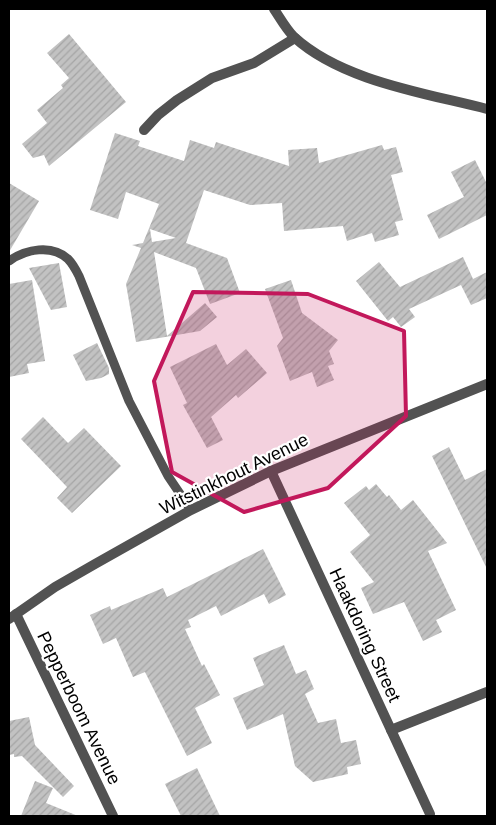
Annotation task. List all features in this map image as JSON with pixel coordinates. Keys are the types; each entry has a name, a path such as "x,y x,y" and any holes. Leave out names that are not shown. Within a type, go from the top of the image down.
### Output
{"street":[{"path":"274,9 295,38 323,57 358,75 487,109"},
{"path":"144,130 158,115 177,100 212,78 261,59 295,38"},
{"name":"Witstinkhout Avenue","path":"12,617 55,587 191,510 271,470 487,384"},
{"name":"Haakdoring Street","path":"271,470 430,814"},
{"name":"Pepperboom Avenue","path":"12,617 114,816"},
{"path":"391,730 487,692"}],"lane":[{"path":"9,261 30,251 52,250 64,256 72,263 130,401 168,476 191,510"}],"highlighted area":[{"path":"193,292 308,294 404,331 406,416 328,488 244,512 172,472 154,381"}],"building":[{"path":"69,34 126,102 49,166 44,155 33,158 22,144 47,123 37,110 63,88 61,85 69,78 47,53"},
{"path":"115,133 140,141 138,146 184,161 190,140 214,148 216,142 289,166 288,150 317,148 319,163 382,145 384,150 396,147 403,172 391,175 403,220 395,222 399,235 375,242 372,233 347,241 343,226 284,231 282,203 250,205 204,190 186,243 227,258 240,293 210,304 196,268 154,252 167,336 205,303 217,317 200,331 136,342 126,284 141,248 132,245 143,243 159,204 126,192 118,219 90,210","holes":["150,229 176,238 152,242"]},
{"path":"475,160 487,184 487,215 439,239 427,215 464,197 451,172"},
{"path":"9,183 39,201 9,252"},
{"path":"463,257 473,279 487,272 487,298 471,305 461,285 409,309 415,317 401,327 393,317 388,321 356,281 379,262 400,287"},
{"path":"59,263 67,307 51,310 29,268"},
{"path":"32,280 45,361 27,364 29,373 9,377 9,284"},
{"path":"291,280 302,313 338,340 329,351 334,364 328,366 334,380 317,387 312,372 290,381 277,346 283,338 265,289"},
{"path":"97,343 109,368 109,374 86,381 73,355"},
{"path":"216,344 227,365 246,349 267,373 238,398 236,395 211,417 223,440 207,448 183,405 187,403 170,367"},
{"path":"43,417 68,443 84,428 121,466 72,513 57,498 67,487 21,439"},
{"path":"449,447 465,480 487,469 487,569 432,456"},
{"path":"376,484 387,497 389,495 401,510 413,500 447,543 428,551 456,610 436,620 442,632 423,641 404,602 373,614 361,588 374,582 350,552 370,535 344,503 366,486 369,490"},
{"path":"263,549 286,595 269,604 264,594 221,616 216,606 188,620 191,627 185,629 202,666 204,664 220,695 195,708 212,743 187,756 145,672 133,677 116,638 103,644 90,615 110,606 111,610 163,588 167,597"},
{"path":"284,645 296,674 306,670 314,689 305,694 318,723 336,719 341,743 356,740 361,764 347,767 348,774 313,782 295,766 283,714 247,730 233,698 264,685 253,658"},
{"path":"29,717 35,745 74,786 63,797 22,756 14,757 14,754 9,755 9,721"},
{"path":"197,768 220,816 181,816 165,784"},
{"path":"35,781 53,788 46,803 78,816 21,816"}]}
